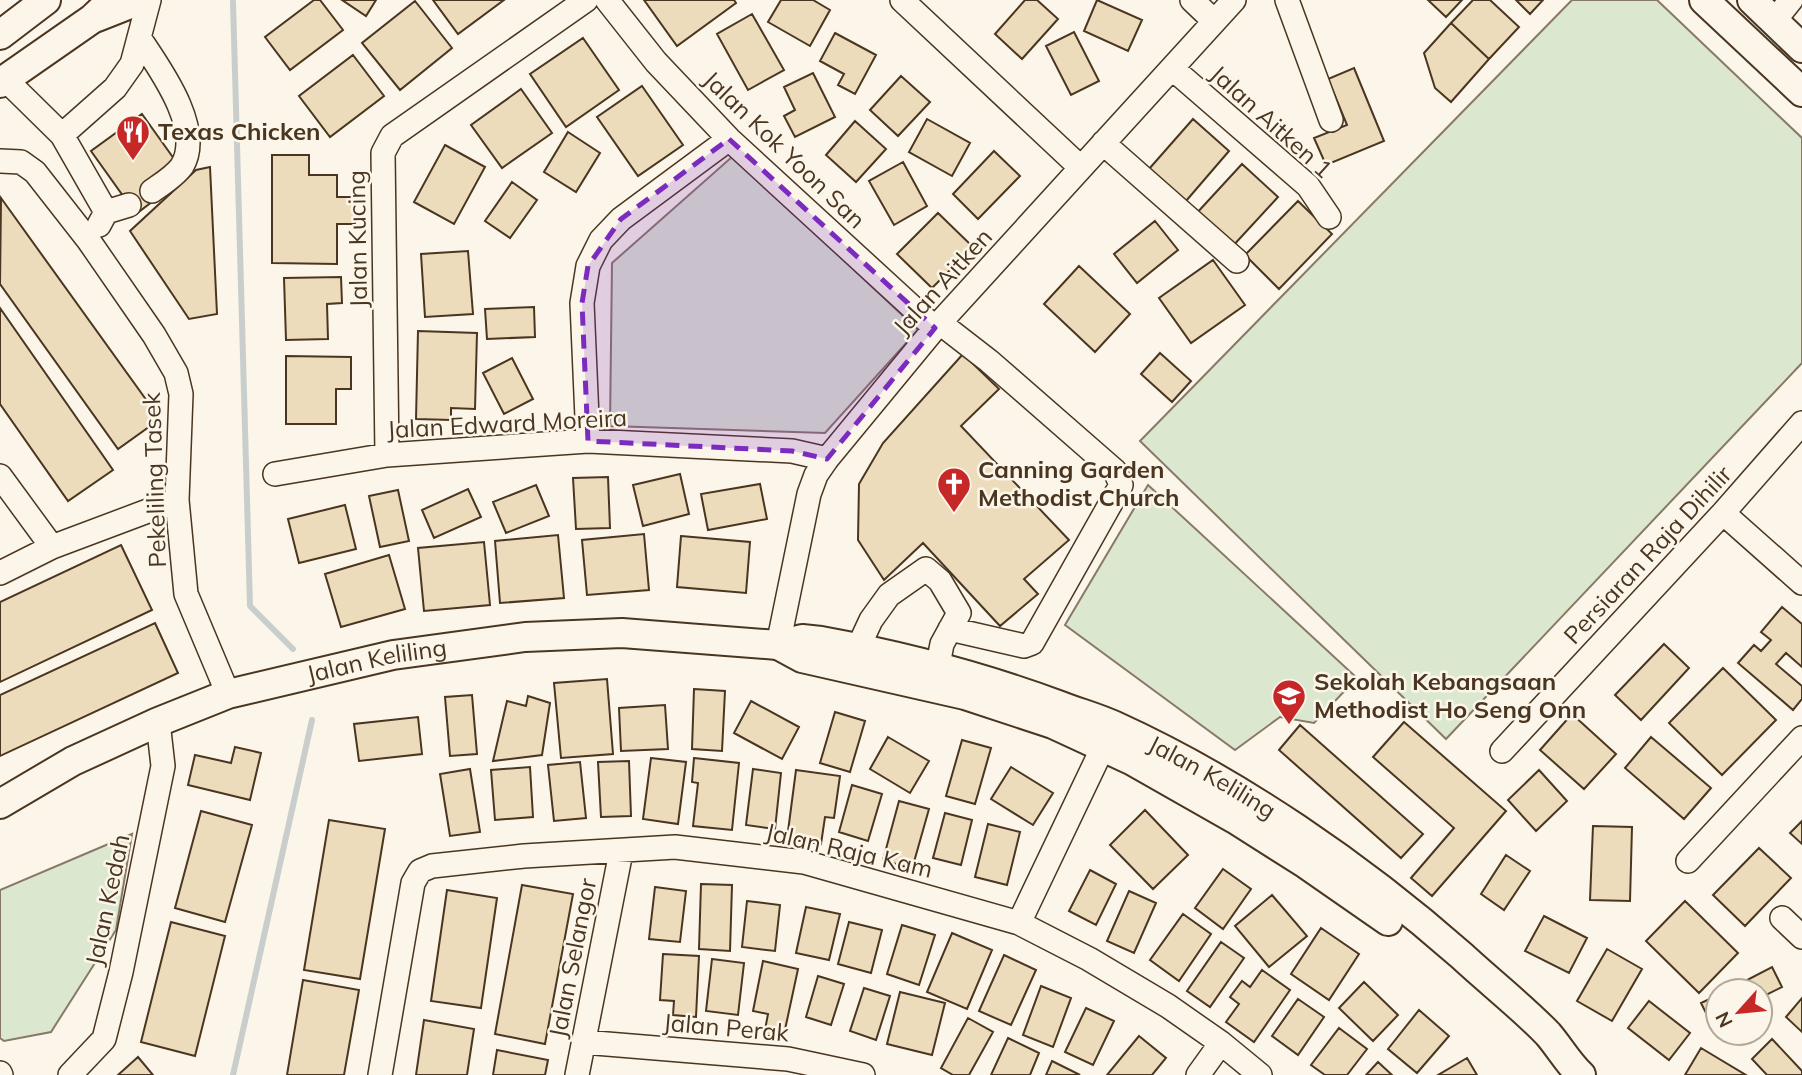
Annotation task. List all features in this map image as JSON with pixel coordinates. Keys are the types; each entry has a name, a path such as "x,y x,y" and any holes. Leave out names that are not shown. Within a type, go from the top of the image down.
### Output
{"main road":[{"path":"0,34 46,0"},
{"path":"3,81 102,9 140,0"},
{"path":"1704,0 1802,92"},
{"path":"1752,0 1783,11 1802,48"},
{"name":"Jalan Keliling","path":"0,804 73,761 228,694 393,655 525,637 622,632 778,645 802,639 858,648 938,666 1015,689 1114,726 1196,767 1263,806 1358,873 1460,954 1548,1035 1576,1070"},
{"name":"Jalan Keliling","path":"778,645 802,658 965,695 1053,724 1133,761 1235,819 1362,901 1438,960 1536,1048 1576,1070"}],"street":[{"path":"62,135 115,88 132,64 149,0"},
{"name":"Jalan Kucing","path":"387,455 383,153 386,143 392,136 586,0"},
{"name":"Jalan Kok Yoon San","path":"607,0 656,62 729,139 938,325 989,361 1115,471 1121,485 1032,643 1024,646 950,629"},
{"path":"902,0 1080,167"},
{"path":"1192,0 1214,21"},
{"name":"Jalan Aitken","path":"778,645 809,494 816,475 827,458 938,325 1234,0"},
{"path":"1287,0 1331,120"},
{"path":"140,39 175,92 186,127 187,150 182,166 152,191"},
{"name":"Jalan Aitken 1","path":"1173,69 1308,186 1329,217"},
{"path":"3,81 62,135 106,212"},
{"path":"588,441 582,303 588,266 601,240 621,219 729,139"},
{"path":"1103,143 1237,261"},
{"name":"Pekeliling Tasek","path":"0,161 21,162 35,172 89,240 154,335 176,373 181,394 177,500 186,594 228,694"},
{"path":"89,240 106,212 129,205"},
{"name":"Persiaran Raja Dihilir","path":"1502,751 1802,424"},
{"name":"Jalan Edward Moreira","path":"275,474 387,455 588,441 792,451 827,458"},
{"path":"0,476 52,547"},
{"path":"0,573 52,547 177,500"},
{"path":"1723,513 1802,583"},
{"path":"858,648 871,620 889,595 926,569 940,582 959,613 942,644 938,666"},
{"name":"Jalan Kedah","path":"71,1075 104,1039 163,766 158,722"},
{"path":"1688,861 1802,738"},
{"path":"1019,923 1102,747"},
{"name":"Jalan Raja Kam","path":"380,1075 413,883 420,872 432,866 524,856 675,847 804,862 1019,923 1088,959 1168,1006 1221,1043 1260,1075"},
{"name":"Jalan Selangor","path":"578,1075 621,852"},
{"path":"1782,918 1802,937"},
{"name":"Jalan Perak","path":"583,1042 863,1075"},
{"path":"1198,1075 1221,1043"}],"highlighted area":[{"path":"729,139 935,328 827,459 792,451 588,441 582,303 588,266 621,219"}],"green space":[{"path":"1572,0 1657,0 1802,138 1802,363 1446,739 1140,441"},
{"path":"733,156 918,330 825,433 610,426 612,263"},
{"path":"1148,485 1357,678 1314,723 1280,717 1235,750 1065,625"},
{"path":"132,834 116,930 51,1032 4,1041 0,1038 0,890"}],"building":[{"path":"314,0 320,0 343,30 290,70 265,37"},
{"path":"342,0 376,0 366,16"},
{"path":"433,0 504,0 458,34"},
{"path":"644,0 734,0 736,3 677,46"},
{"path":"781,0 813,0 830,10 810,46 768,22"},
{"path":"1025,0 1037,0 1058,19 1022,59 995,34"},
{"path":"1097,0 1142,20 1128,51 1084,31"},
{"path":"1428,0 1462,0 1446,17"},
{"path":"1473,0 1490,0 1519,27 1489,59 1451,23"},
{"path":"1516,0 1543,0 1530,14"},
{"path":"415,1 452,48 400,90 362,43"},
{"path":"752,14 784,70 748,90 717,34"},
{"path":"1451,23 1489,59 1451,102 1435,88 1424,53"},
{"path":"1074,32 1099,81 1071,95 1046,46"},
{"path":"835,33 876,55 855,94 838,85 844,74 820,61"},
{"path":"583,38 619,90 566,127 530,74"},
{"path":"353,55 384,96 330,137 299,96"},
{"path":"1354,68 1384,141 1326,165 1314,138 1347,125 1328,79"},
{"path":"813,73 835,117 795,137 784,116 795,110 784,87"},
{"path":"901,76 930,102 898,136 870,110"},
{"path":"642,86 683,145 638,176 597,117"},
{"path":"521,89 552,133 502,168 471,125"},
{"path":"142,114 177,163 157,198 136,214 91,151"},
{"path":"927,119 970,143 952,176 909,152"},
{"path":"1193,119 1229,151 1186,201 1149,169"},
{"path":"855,121 886,149 856,182 826,155"},
{"path":"568,132 600,153 576,192 544,172"},
{"path":"445,145 485,167 454,224 414,202"},
{"path":"994,151 1020,176 978,219 953,194"},
{"path":"272,155 309,155 309,175 337,175 337,197 355,197 355,224 337,224 337,264 272,263"},
{"path":"903,162 927,206 894,225 869,181"},
{"path":"1242,164 1278,197 1231,248 1195,215"},
{"path":"210,167 217,314 189,319 130,231 196,170"},
{"path":"512,182 537,200 510,238 485,221"},
{"path":"1,198 160,419 118,449 0,284"},
{"path":"1298,201 1332,234 1279,289 1245,255"},
{"path":"938,213 973,247 932,288 897,254"},
{"path":"1155,221 1178,250 1137,283 1114,254"},
{"path":"468,251 473,314 425,317 421,254"},
{"path":"1213,260 1245,305 1191,343 1159,298"},
{"path":"1079,266 1130,314 1095,352 1044,304"},
{"path":"341,277 342,303 327,304 328,339 286,340 284,278"},
{"path":"534,307 535,337 487,339 485,309"},
{"path":"0,308 113,470 68,501 0,404"},
{"path":"418,331 477,333 475,409 451,408 451,420 416,419"},
{"path":"1160,353 1191,381 1172,402 1141,374"},
{"path":"963,354 999,389 961,426 1069,540 1024,579 1038,594 1000,626 923,543 884,580 858,540 859,484 883,443"},
{"path":"286,356 351,357 351,389 336,389 336,424 286,424"},
{"path":"512,358 533,399 504,414 483,373"},
{"path":"680,474 689,514 643,526 633,485"},
{"path":"608,477 610,528 576,529 573,478"},
{"path":"760,484 767,519 708,530 701,494"},
{"path":"536,485 549,516 506,533 493,502"},
{"path":"468,489 481,517 434,538 422,510"},
{"path":"398,490 409,541 380,547 369,496"},
{"path":"345,505 356,549 299,563 288,519"},
{"path":"644,534 649,590 587,595 582,540"},
{"path":"558,535 564,598 500,603 495,541"},
{"path":"681,536 750,542 746,593 677,587"},
{"path":"484,542 490,605 424,611 418,548"},
{"path":"121,545 152,610 0,682 0,602"},
{"path":"389,555 405,609 341,627 325,574"},
{"path":"1782,607 1802,624 1802,667 1786,653 1776,664 1802,686 1802,699 1793,710 1738,663 1754,645 1761,651 1771,640 1761,632"},
{"path":"155,623 178,673 0,756 0,695"},
{"path":"1664,644 1689,668 1641,720 1615,695"},
{"path":"1723,668 1776,720 1722,775 1669,723"},
{"path":"607,679 613,754 561,758 554,683"},
{"path":"694,689 725,691 722,751 692,749"},
{"path":"472,695 477,754 450,756 445,697"},
{"path":"528,696 550,703 542,755 493,761 507,701 526,706"},
{"path":"751,701 799,727 782,759 734,733"},
{"path":"665,705 668,749 621,751 619,708"},
{"path":"835,712 865,721 850,772 820,763"},
{"path":"1572,714 1616,754 1584,789 1540,750"},
{"path":"418,717 422,754 359,761 354,724"},
{"path":"1404,722 1506,811 1432,896 1411,878 1454,828 1373,757"},
{"path":"1300,725 1423,834 1401,858 1279,750"},
{"path":"888,737 929,761 910,793 870,769"},
{"path":"1651,737 1711,788 1684,819 1625,768"},
{"path":"962,740 991,748 975,804 946,796"},
{"path":"235,747 261,753 250,800 188,785 195,755 231,763"},
{"path":"651,758 686,762 678,824 643,819"},
{"path":"694,758 739,763 732,830 693,826 698,783 692,782"},
{"path":"629,761 631,816 601,817 598,762"},
{"path":"580,762 586,818 554,821 548,765"},
{"path":"530,767 533,817 495,820 491,770"},
{"path":"1011,767 1053,793 1033,825 991,799"},
{"path":"470,769 480,832 450,836 440,774"},
{"path":"753,769 781,773 775,829 746,825"},
{"path":"796,770 840,776 834,818 825,817 821,844 787,839"},
{"path":"1539,770 1567,801 1536,831 1508,800"},
{"path":"852,785 882,794 868,841 839,832"},
{"path":"899,801 929,809 912,869 883,860"},
{"path":"1145,810 1188,855 1153,889 1110,845"},
{"path":"201,811 252,825 225,922 175,908"},
{"path":"945,813 972,820 961,865 933,858"},
{"path":"329,820 385,829 360,979 304,970"},
{"path":"1802,821 1802,844 1790,833"},
{"path":"988,824 1020,832 1007,885 975,877"},
{"path":"1593,826 1632,827 1630,901 1590,900"},
{"path":"1759,848 1791,878 1745,926 1713,895"},
{"path":"1506,855 1530,871 1504,910 1481,894"},
{"path":"1223,869 1251,889 1223,929 1195,908"},
{"path":"1090,870 1116,884 1096,925 1069,911"},
{"path":"701,884 732,885 730,951 699,949"},
{"path":"522,885 573,894 545,1044 495,1034"},
{"path":"655,887 686,891 680,942 649,939"},
{"path":"447,890 497,898 481,1008 431,1001"},
{"path":"1129,891 1156,903 1134,953 1107,941"},
{"path":"1272,895 1307,936 1269,967 1235,926"},
{"path":"747,901 780,905 775,951 742,947"},
{"path":"1685,901 1738,953 1715,977 1704,977 1704,988 1699,993 1646,941"},
{"path":"806,907 840,914 829,960 796,953"},
{"path":"1183,914 1211,934 1179,981 1150,960"},
{"path":"1544,916 1587,938 1569,973 1525,951"},
{"path":"171,922 225,936 195,1056 141,1042"},
{"path":"849,922 882,930 871,973 838,964"},
{"path":"902,925 935,935 919,985 887,974"},
{"path":"1321,928 1359,954 1329,1000 1291,974"},
{"path":"952,933 992,950 967,1009 927,992"},
{"path":"1221,942 1244,958 1210,1007 1187,991"},
{"path":"1607,949 1642,969 1612,1021 1577,1001"},
{"path":"663,954 699,956 696,1017 673,1015 674,1001 660,1000"},
{"path":"1004,955 1036,970 1011,1025 979,1011"},
{"path":"712,959 744,963 738,1015 706,1011"},
{"path":"763,961 798,969 783,1039 764,1035 768,1014 753,1011"},
{"path":"1772,967 1782,987 1774,991 1774,977 1753,977"},
{"path":"1262,970 1290,990 1254,1042 1226,1022 1239,1004 1230,997 1242,981 1250,987"},
{"path":"818,976 844,984 831,1025 806,1017"},
{"path":"303,980 359,990 344,1075 287,1075"},
{"path":"1364,982 1398,1015 1373,1041 1339,1008"},
{"path":"1041,986 1071,998 1053,1047 1023,1035"},
{"path":"864,988 890,996 876,1040 850,1031"},
{"path":"900,992 945,1003 932,1055 887,1044"},
{"path":"1802,998 1802,1032 1786,1017"},
{"path":"1298,999 1324,1017 1298,1055 1272,1036"},
{"path":"1649,1001 1690,1033 1669,1060 1628,1028"},
{"path":"1086,1008 1114,1021 1093,1065 1065,1052"},
{"path":"1419,1010 1449,1036 1417,1073 1388,1049"},
{"path":"968,1018 993,1032 969,1075 953,1075 941,1068"},
{"path":"424,1020 474,1029 467,1075 416,1075"},
{"path":"1339,1028 1367,1049 1347,1075 1325,1075 1311,1065"},
{"path":"1139,1036 1166,1058 1152,1075 1107,1075"},
{"path":"1008,1038 1039,1053 1030,1075 991,1075"},
{"path":"1774,1041 1802,1071 1802,1075 1767,1075 1752,1059 1764,1047 1774,1047"},
{"path":"1701,1048 1746,1075 1685,1075"},
{"path":"497,1050 548,1060 545,1075 493,1075"},
{"path":"138,1057 153,1075 118,1075"},
{"path":"1467,1058 1477,1075 1438,1075"},
{"path":"1052,1061 1080,1075 1046,1075"},
{"path":"1378,1062 1392,1075 1366,1075"}],"waterway":[{"path":"233,2 250,606 293,649"},
{"path":"233,1075 312,720"}],"place":[{"name":"Texas Chicken","path":"133,162"},
{"name":"Canning Garden Methodist Church","path":"954,514"},
{"name":"Sekolah Kebangsaan Methodist Ho Seng Onn","path":"1289,726"}]}
